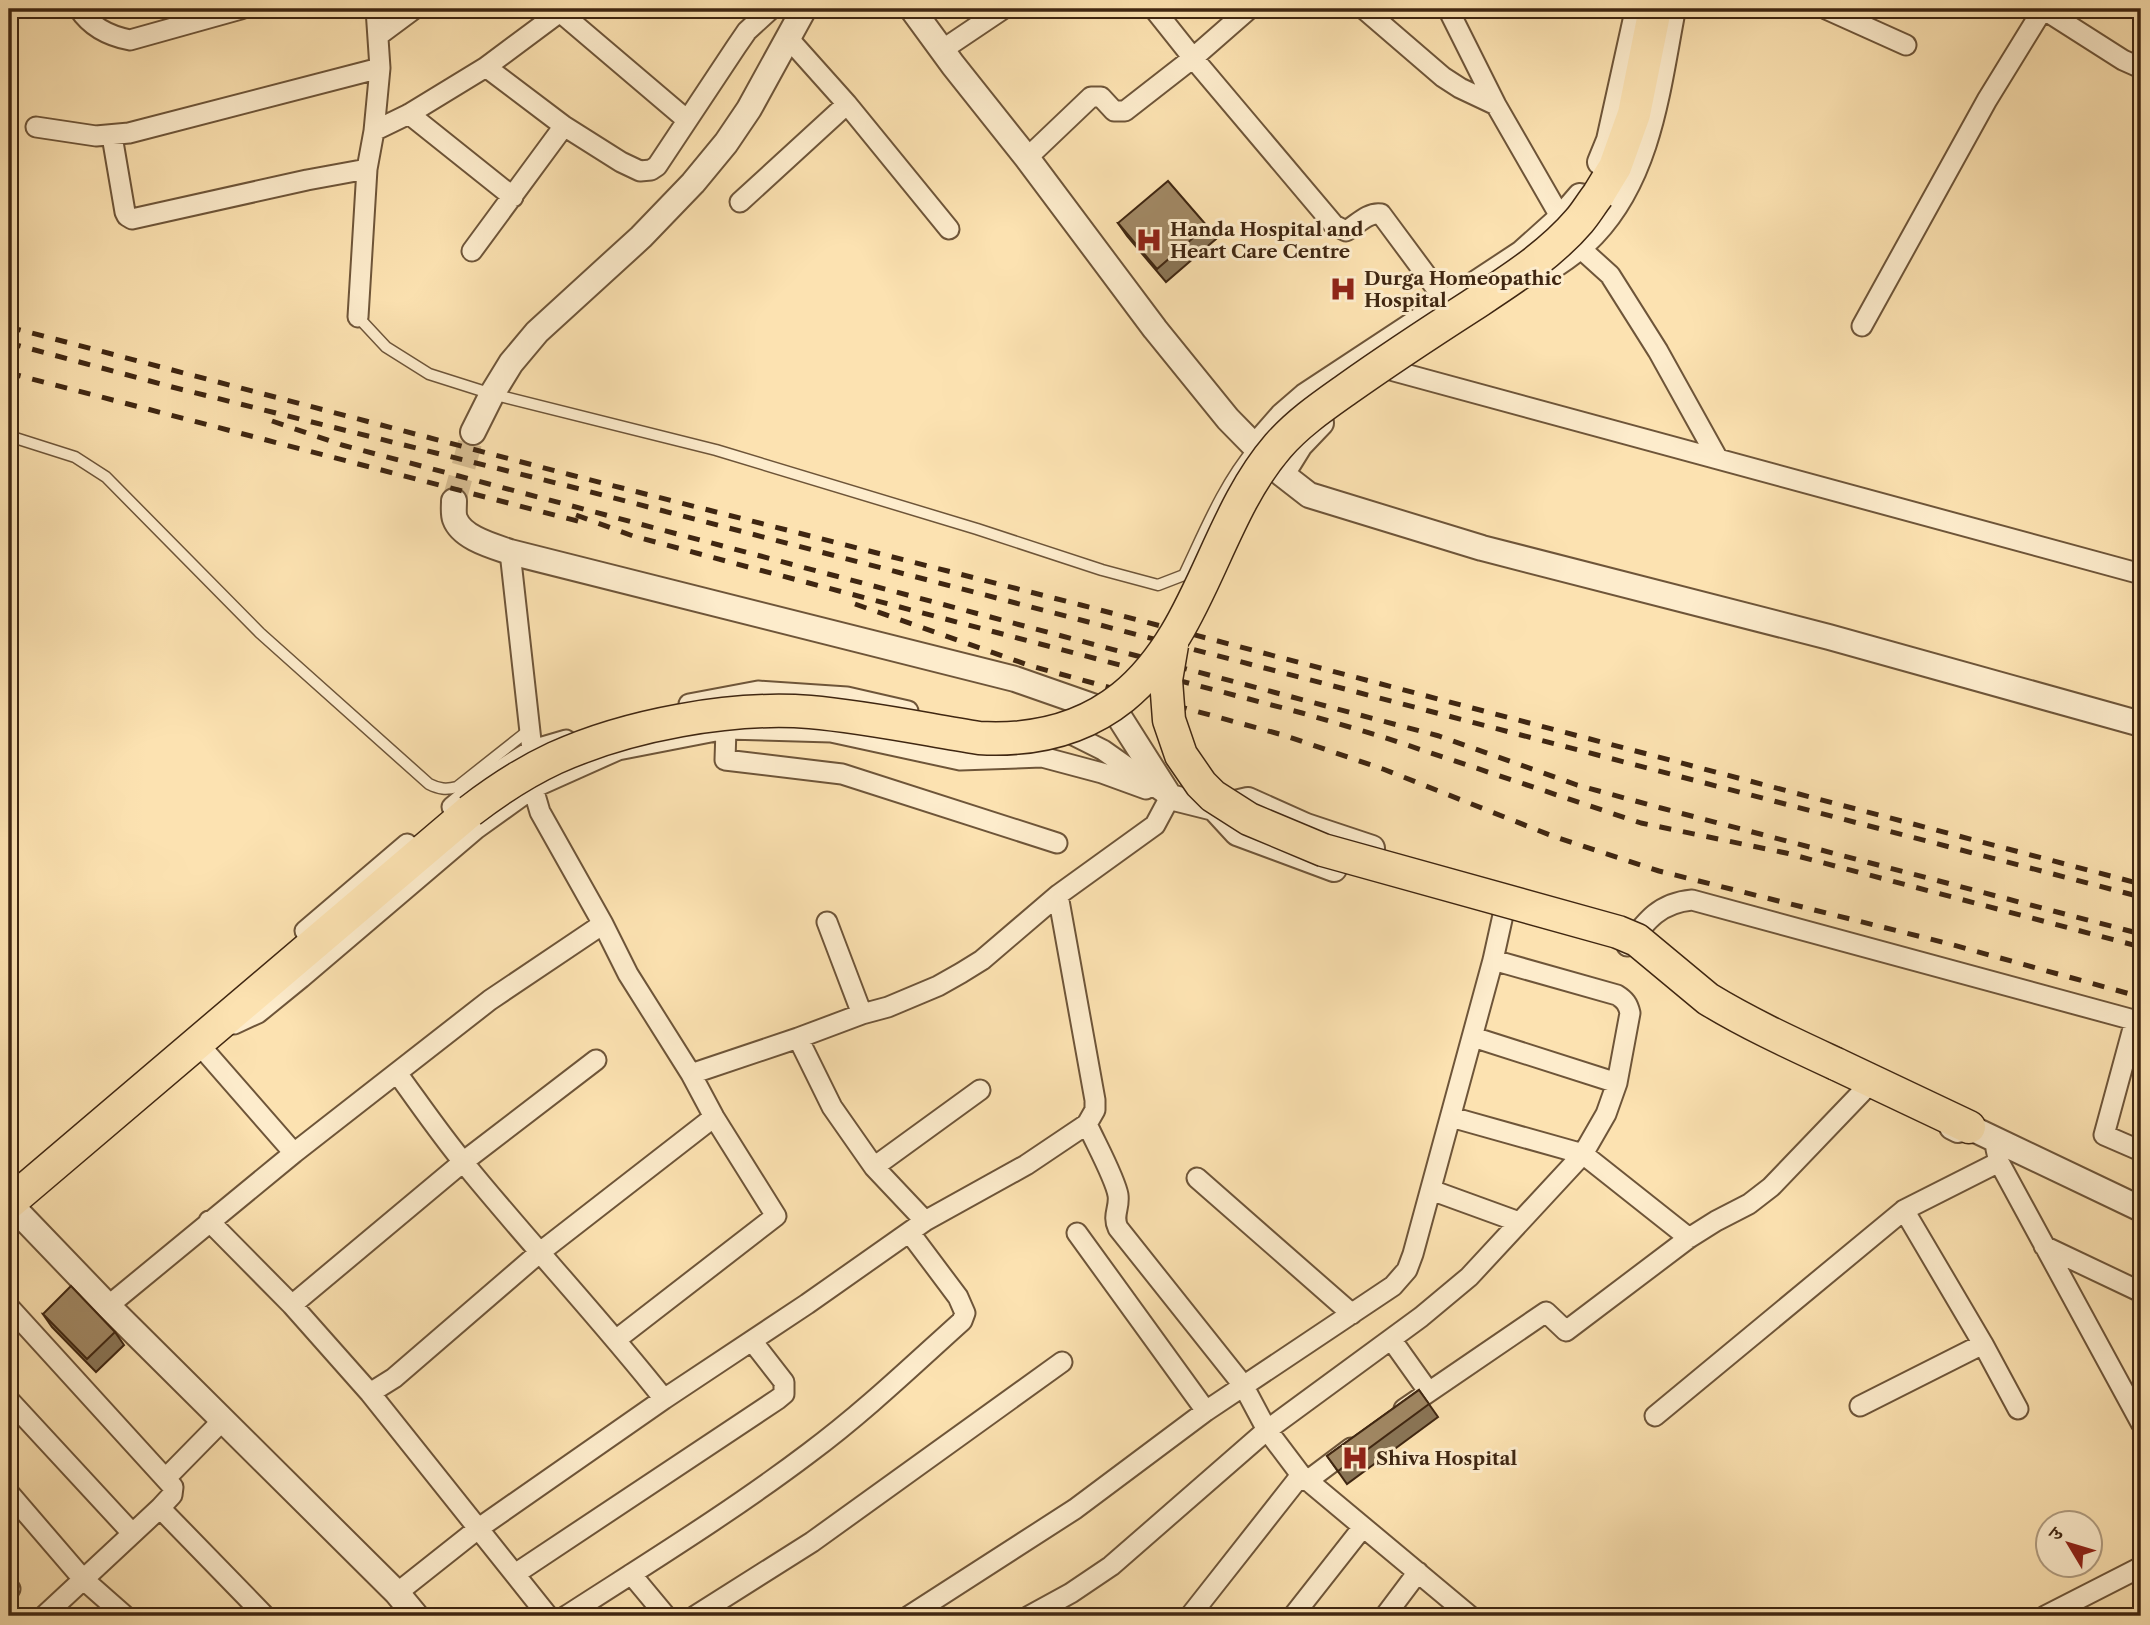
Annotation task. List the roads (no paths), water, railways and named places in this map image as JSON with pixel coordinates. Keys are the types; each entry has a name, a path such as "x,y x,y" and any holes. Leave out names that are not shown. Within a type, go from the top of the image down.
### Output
{"highway":[{"path":"9,1203 470,811 498,790 554,758 609,737 693,719 748,711 811,712 979,738 1001,739 1044,734 1084,720 1121,699 1151,670 1170,646 1249,487 1296,426 1372,371 1519,274 1578,222 1615,167 1625,142 1634,114 1655,9"},
{"path":"1177,630 1168,660 1166,680 1169,719 1181,755 1213,796 1249,819 1323,850 1618,932 1637,940 1721,1007 1987,1142"}],"street":[{"path":"79,9 103,32 130,40 241,9"},
{"path":"358,317 368,169 380,68 376,9"},
{"path":"379,35 414,9"},
{"path":"486,67 564,126 640,171 651,170 657,166 747,31 771,9"},
{"path":"912,9 1155,329 1228,419 1282,474 1309,495 1482,548 1842,641 2141,724"},
{"path":"942,50 1003,9"},
{"path":"1154,9 1334,225 1346,232 1369,215 1381,214 1447,303"},
{"path":"1027,158 1091,97 1101,97 1114,111 1125,111 1193,58 1249,9"},
{"path":"1364,9 1443,77 1496,105"},
{"path":"1448,9 1496,105 1561,218 1579,247 1610,275 1658,351 1718,459"},
{"path":"1255,447 1283,415 1306,396 1522,253 1561,218 1583,192 1609,140 1638,9"},
{"path":"1282,474 1300,445 1319,424 1342,405 1547,270 1579,247 1609,215 1623,195 1635,168 1653,112 1674,9"},
{"path":"1826,9 1906,45"},
{"path":"1862,326 1987,100 2043,9 2123,60 2141,68"},
{"path":"374,131 410,114 486,67 562,10 687,120"},
{"path":"473,432 511,363 537,332 640,237 693,183 726,143 788,38 800,10"},
{"path":"788,38 847,104 949,229"},
{"path":"36,127 112,136 380,68"},
{"path":"740,202 847,104"},
{"path":"410,114 513,197"},
{"path":"472,251 564,126"},
{"path":"112,136 125,212 132,219 368,169"},
{"path":"1394,371 2141,574"},
{"path":"454,501 454,517 458,526 481,542 510,552 1015,679 1118,715 1170,797"},
{"path":"510,552 532,750"},
{"path":"197,1042 237,990 482,782 532,750 670,708 758,691 847,697 948,721 1052,725 1103,750 1170,797"},
{"path":"726,729 725,760 842,774 1057,843"},
{"path":"197,1042 258,1013 476,829 533,788 618,750 726,729 831,732 960,760 1042,757 1214,808 1248,800 1306,826 1393,855 1642,926 1719,992 1964,1114 1987,1142 2141,1423"},
{"path":"533,788 540,812 628,974 776,1216 617,1339"},
{"path":"691,1074 913,997 961,973 982,960 1058,895 1154,825 1170,797"},
{"path":"1214,808 1237,834 1335,870 1626,946 1690,1001 1709,1013 1865,1089 2141,1209"},
{"path":"397,1593 479,1528 664,1399 918,1227 1026,1164 1087,1124 1095,1110 1095,1100 1058,895"},
{"path":"1626,946 1659,910 1677,901 1692,900 2138,1022 2104,1135 2141,1151"},
{"path":"909,1616 1075,1509 1243,1385 1393,1286 1406,1270 1413,1254 1473,1037 1503,915"},
{"path":"827,922 862,1014"},
{"path":"108,1306 209,1221 490,1000 603,924"},
{"path":"1029,1616 1071,1593 1111,1566 1267,1430 1421,1317 1469,1277 1583,1154 1606,1114 1617,1083 1630,1013 1625,1000 1617,995 1493,960"},
{"path":"1473,1037 1617,1083"},
{"path":"566,1616 748,1498 810,1452 851,1420 962,1321 965,1313 958,1297 918,1227 832,1107 798,1038"},
{"path":"197,1042 294,1153"},
{"path":"292,1305 463,1162 596,1060"},
{"path":"397,1073 463,1162 617,1339 664,1399"},
{"path":"1384,1424 1428,1391 1546,1312 1566,1331 1689,1238 1749,1204 1772,1186 1865,1089"},
{"path":"874,1167 980,1090"},
{"path":"370,1393 394,1378 539,1252 714,1117"},
{"path":"1451,1117 1583,1154 1689,1238"},
{"path":"1087,1124 1118,1192 1118,1205 1114,1215 1118,1228 1243,1385 1267,1430 1304,1478 1470,1616"},
{"path":"1655,1416 1987,1142"},
{"path":"1197,1178 1352,1314"},
{"path":"1431,1190 1519,1222"},
{"path":"9,1203 108,1306 397,1593 416,1616"},
{"path":"1904,1210 2018,1409"},
{"path":"209,1221 292,1305 370,1393 548,1616"},
{"path":"1077,1233 1206,1411"},
{"path":"2043,1246 2141,1292"},
{"path":"9,1307 173,1487 172,1496 44,1616"},
{"path":"1391,1339 1428,1391"},
{"path":"515,1574 784,1394 784,1382 752,1341"},
{"path":"1860,1406 1983,1344"},
{"path":"695,1616 812,1542 1062,1362"},
{"path":"9,1401 132,1533"},
{"path":"166,1478 223,1420"},
{"path":"1190,1616 1304,1478 1362,1440"},
{"path":"9,1493 83,1580 125,1616"},
{"path":"160,1508 265,1616"},
{"path":"1293,1616 1363,1527"},
{"path":"2045,1616 2141,1567"},
{"path":"1385,1616 1418,1572"},
{"path":"631,1574 666,1616"}],"lane":[{"path":"358,317 386,346 429,374 492,394 716,450 1158,585 1184,575 1221,496 1255,447"},
{"path":"9,436 75,457 106,477 260,633 429,784 446,790 457,787 529,730"}],"tunnel":[{"path":"454,501 473,432"}],"railway":[{"path":"9,327 2141,884"},
{"path":"9,343 172,387 568,486 2141,897"},
{"path":"9,373 585,523"},
{"path":"272,421 342,445 1439,736 1577,785 2141,934"},
{"path":"576,515 633,536 1302,713 1380,736 1641,823 1786,853 2141,947"},
{"path":"855,604 1031,666 1283,735 1383,769 1555,837 1659,871 1946,943 2141,997"}],"place":[{"name":"Handa Hospital and Heart Care Centre","path":"1149,240"},
{"name":"Durga Homeopathic Hospital","path":"1343,289"},
{"name":"Shiva Hospital","path":"1355,1458"}]}
